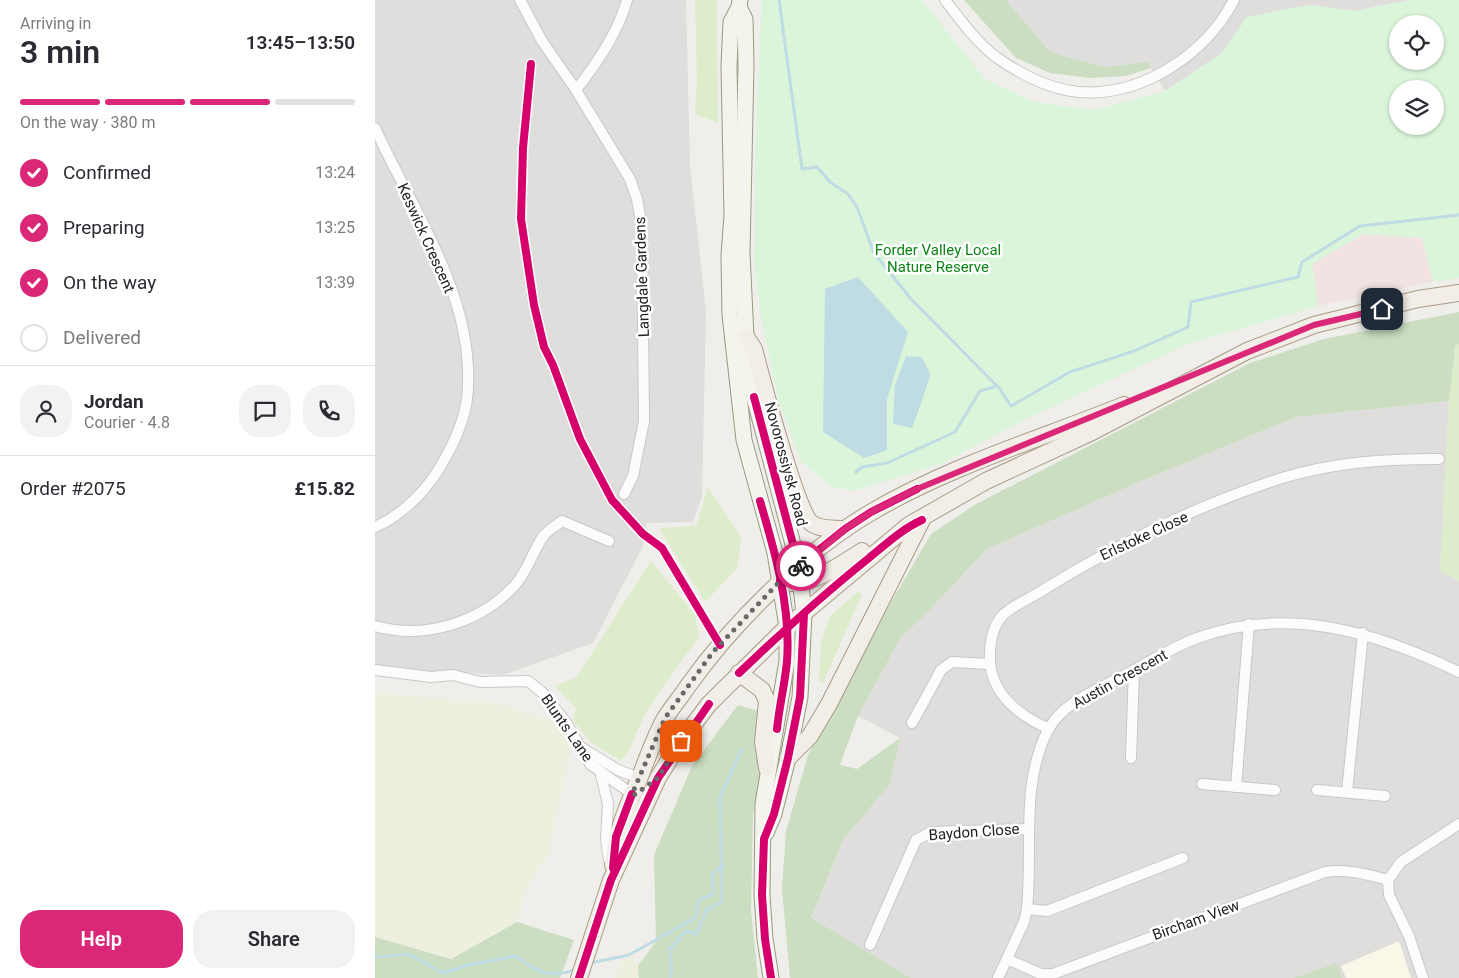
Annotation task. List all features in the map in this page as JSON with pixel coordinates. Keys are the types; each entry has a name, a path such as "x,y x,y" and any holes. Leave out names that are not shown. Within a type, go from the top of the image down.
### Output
{"main road":[{"name":"Novorossiysk Road","path":"739,3 745,20 743,263 746,337 754,397 800,575 804,614 803,676 800,697 788,758 774,814 764,839"},
{"name":"Novorossiysk Road","path":"739,3 731,22 729,66 732,216 729,255 730,315 744,440 775,554 787,627 787,661 774,744 767,768 763,804 762,895 765,939 771,978"},
{"path":"611,880 658,778 709,704 787,627 852,571 915,522 986,481 1092,432 1247,351 1314,325 1418,299 1459,293"},
{"path":"746,337 754,349 792,479 811,522 820,528 845,529"},
{"path":"800,575 845,529 871,512 926,485 1214,368"},
{"path":"579,978 605,903 611,880 616,837 632,794 665,718 713,652 780,581 838,566 892,530 915,522"},
{"path":"788,758 810,736 829,704 915,522"},
{"path":"739,673 761,690 767,701 763,742 767,768"}],"street":[{"name":"Langdale Gardens","path":"520,0 543,41 576,90 630,179 637,199 643,227 645,421 633,476 624,494"},
{"path":"576,90 605,48 621,17 627,0"},
{"path":"945,0 993,55 1028,77 1079,92 1111,89 1141,81 1163,71 1189,54 1213,33 1234,0"},
{"name":"Keswick Crescent","path":"375,128 447,276 461,323 467,372 467,398 461,426 439,470 419,494 398,512 375,527"},
{"name":"Erlstoke Close","path":"1049,729 1029,720 1003,697 995,684 989,664 991,635 1002,616 1087,562 1168,523 1283,478 1327,467 1368,460 1439,459"},
{"path":"375,626 408,632 429,631 445,628 495,604 516,584 545,534 562,521 609,541"},
{"name":"Austin Crescent","path":"998,978 1024,922 1027,909 1029,829 1039,751 1049,729 1071,703 1197,638 1249,624 1304,623 1363,633 1409,648 1459,672"},
{"path":"1236,787 1249,624"},
{"path":"1347,792 1363,633"},
{"path":"912,723 941,670 952,662 989,664"},
{"name":"Blunts Lane","path":"375,670 431,677 453,675 480,682 529,681 544,694 567,724 590,764 632,794"},
{"path":"1131,758 1134,670"},
{"path":"581,748 617,770 639,778"},
{"path":"600,771 608,804 606,839 611,880"},
{"path":"632,794 634,795 658,778"},
{"path":"1202,784 1275,790"},
{"path":"1317,790 1385,796"},
{"path":"1423,978 1409,936 1389,895 1388,880 1401,862 1459,824"},
{"name":"Baydon Close","path":"870,945 916,840 931,832 1029,829"},
{"path":"1027,909 1047,911 1183,858"},
{"name":"Bircham View","path":"1007,959 1041,974 1053,974 1325,872 1338,870 1358,872 1388,880"}],"shaded area":[{"path":"375,0 686,0 690,165 706,312 702,496 693,522 647,523 643,546 593,643 503,675 375,668"},
{"path":"1006,0 1410,0 1355,11 1310,5 1247,17 1222,53 1165,91 1147,62 1105,67 1050,52"},
{"path":"1363,234 1422,238 1433,282 1318,306 1312,264"},
{"path":"1449,401 1440,571 1459,581 1459,978 911,978 811,919 843,840 890,784 900,738 858,716 901,637 922,618 987,549 1139,482 1296,417"},
{"path":"1399,941 1411,978 1346,978 1341,966"}],"green space":[{"path":"695,0 717,0 718,123 696,115 695,111 697,83"},
{"name":"Forder Valley Local Nature Reserve","path":"762,0 922,0 985,79 1035,102 1096,110 1165,91 1222,53 1247,17 1310,5 1355,11 1410,0 1459,0 1459,278 1433,282 1422,238 1363,234 1312,264 1318,306 1188,344 1030,417 943,463 854,491 833,487 801,462 778,399 761,316 754,266 755,148"},
{"path":"964,0 1006,0 1050,52 1105,67 1148,62 1151,68 1126,76 1090,78 1050,73 1016,58"},
{"path":"1459,312 1459,344 1455,346 1449,401 1296,417 1139,482 987,549 922,618 901,637 858,716 840,765 857,769 900,738 890,784 843,840 811,918 911,978 790,978 782,888 786,831 808,755 853,667 931,534 976,504 1250,363 1324,339"},
{"path":"1459,344 1459,581 1440,571 1449,401 1455,346"},
{"path":"708,487 741,537 737,568 705,602 659,528 696,526"},
{"path":"651,561 695,615 699,637 652,703 629,750 621,761 592,743 573,721 576,708 555,686 576,678"},
{"path":"858,592 862,594 823,683 819,681 821,643 830,616"},
{"path":"375,693 495,703 564,724 573,741 548,856 529,884 517,922 451,959 375,937"},
{"path":"738,705 770,714 753,816 751,910 758,978 639,978 638,966 656,941 654,855 692,766"},
{"path":"517,922 574,940 560,978 375,978 375,937 451,959"},
{"path":"627,947 638,966 639,978 614,978"},
{"path":"1337,963 1342,978 1294,978"}],"water":[{"path":"858,277 908,332 887,399 887,450 864,458 823,432 825,289"},
{"path":"906,356 921,357 930,375 912,428 893,424 895,385"}],"waterway":[{"path":"779,0 802,169 817,167 830,182 848,194 857,207 874,253 911,299 1000,389 1011,406 1070,372 1134,351 1188,327 1191,302 1298,277 1302,262 1360,226 1459,215"},
{"path":"856,472 862,467 887,463 955,432 980,391 997,386"},
{"path":"670,978 672,968 669,950 686,931 697,934 706,910 722,902 720,797 742,749"},
{"path":"590,963 629,955 695,918 699,900 714,894 712,875 723,865"},
{"path":"375,957 409,954 443,973 468,965 516,956 537,970 550,974 575,970"}],"cycle path":[{"path":"531,64 523,148 521,219 534,305 544,347 553,365 580,439 612,500 643,534 662,548 720,645"},
{"path":"754,397 799,567"},
{"path":"780,581 845,529 871,512 917,489"},
{"path":"760,501 781,580 787,620 787,661 777,729"},
{"path":"739,673 852,572 894,537 922,520"},
{"path":"771,978 765,939 762,895 764,839 774,814 788,758 800,697 804,614"},
{"path":"579,978 611,880 658,778 709,704"},
{"path":"613,868 616,837 632,794"}],"way so far":[{"path":"681,741 658,778 634,795 632,794 665,718 713,652 780,581 801,566"}],"route":[{"path":"801,566 845,529 871,512 989,457 1064,430 1214,368 1247,351 1314,325 1382,309"}]}
